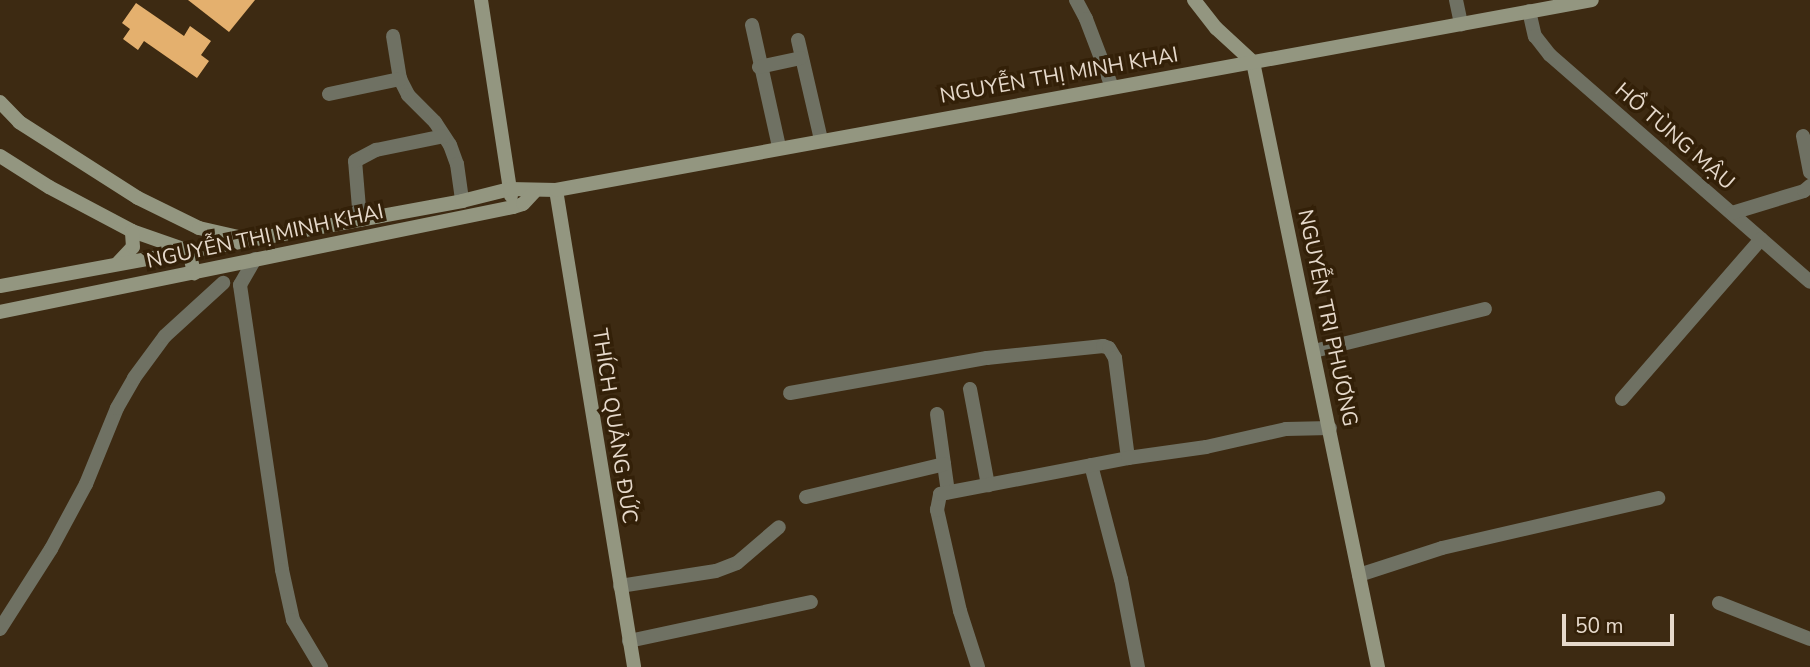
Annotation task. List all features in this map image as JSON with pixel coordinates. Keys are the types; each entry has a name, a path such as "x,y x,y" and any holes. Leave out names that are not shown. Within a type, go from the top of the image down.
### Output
{"main road":[{"path":"481,0 513,207"},
{"path":"1194,0 1216,28 1253,62"},
{"name":"NGUYỄN THỊ MINH KHAI","path":"0,286 462,201 510,189 524,188 534,192 556,190 1592,0"},
{"name":"NGUYỄN TRI PHƯƠNG","path":"1253,62 1378,667"},
{"path":"0,102 19,122 138,198 198,228 251,240 255,259"},
{"path":"0,156 49,187 132,231 189,251 194,273"},
{"name":"THÍCH QUẢNG ĐỨC","path":"556,190 634,667"},
{"name":"NGUYỄN THỊ MINH KHAI","path":"0,312 513,207 523,204 534,192"},
{"path":"115,265 133,247 132,231"}],"street":[{"path":"1076,0 1112,87"},
{"path":"1456,0 1461,24"},
{"name":"HỒ TÙNG MẬU","path":"1528,11 1535,36 1550,55 1810,282"},
{"path":"752,25 759,67 779,147"},
{"path":"393,36 400,79 408,96 444,136 457,164 462,201"},
{"path":"798,40 821,140"},
{"path":"759,67 801,58"},
{"path":"330,94 400,79"},
{"path":"360,220 355,161 376,150 444,136"},
{"path":"1803,136 1810,172"},
{"path":"1732,213 1804,191 1810,186"},
{"path":"1622,398 1761,239"},
{"path":"255,259 240,285 285,582 293,620 321,667"},
{"path":"194,273 223,283 240,285"},
{"path":"0,629 51,549 80,495 117,408 134,378 165,336 223,283"},
{"path":"1314,351 1485,309"},
{"path":"790,393 987,358 1103,346 1109,348 1115,359 1128,458"},
{"path":"970,389 988,485"},
{"path":"937,414 948,492"},
{"path":"978,667 960,611 937,510 937,498 948,492 1128,458 1206,447 1286,429 1330,428"},
{"path":"806,497 944,464"},
{"path":"1091,466 1124,589 1138,667"},
{"path":"1359,575 1442,548 1658,498"},
{"path":"620,586 737,564 779,527"},
{"path":"629,641 811,602"},
{"path":"1719,603 1810,639"}],"building":[{"path":"188,0 255,0 229,32"},
{"path":"136,3 184,36 190,26 211,41 201,55 209,61 197,78 144,41 138,50 123,39 130,29 122,23"}]}
